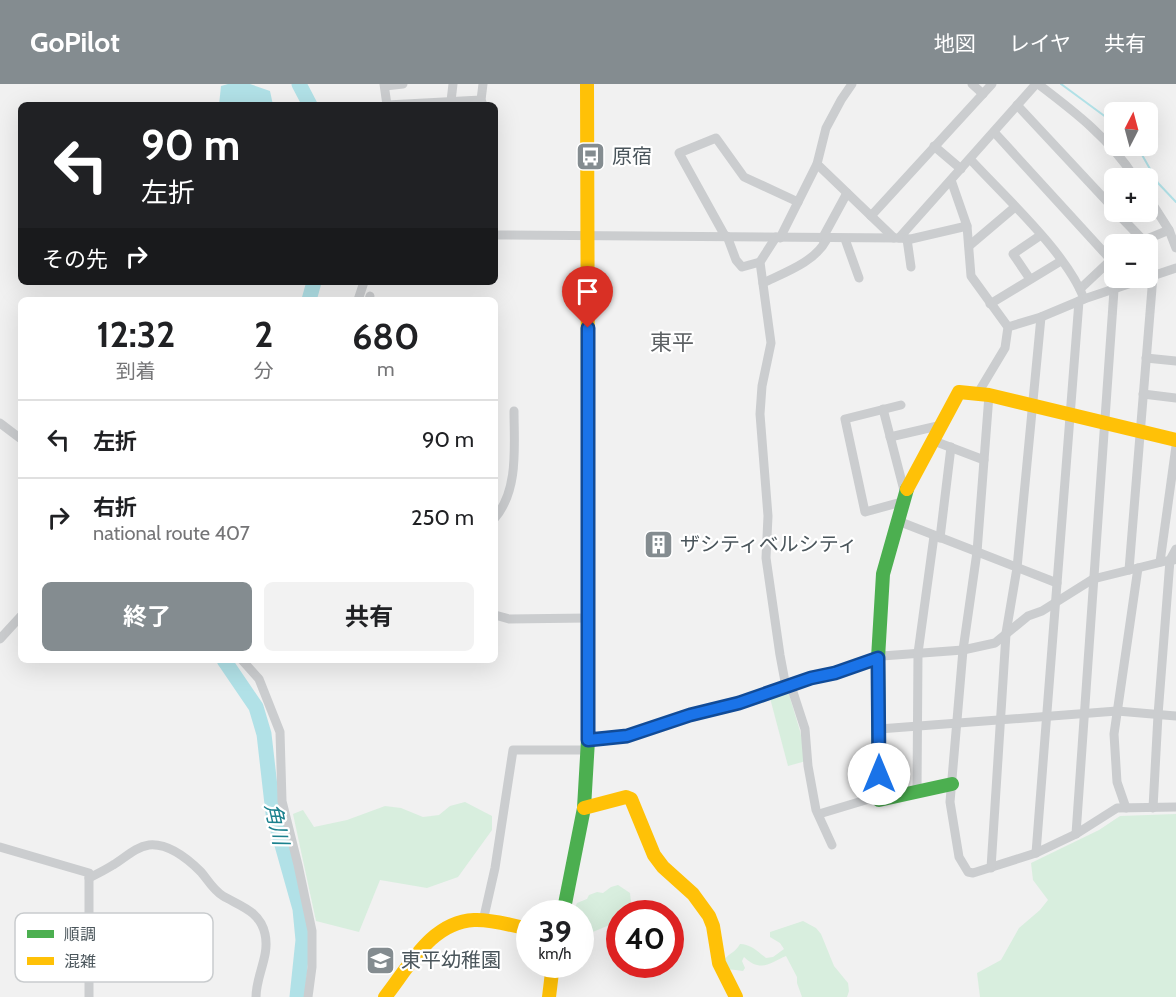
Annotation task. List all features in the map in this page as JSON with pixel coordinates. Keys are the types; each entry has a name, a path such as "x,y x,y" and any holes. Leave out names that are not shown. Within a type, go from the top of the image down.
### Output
{"main road":[{"path":"566,900 584,808 588,745 587,84"},
{"path":"952,784 879,800 878,658 883,573 905,498 959,392 983,394 1176,440"},
{"path":"584,808 626,797 631,799 654,855 663,867 693,894 709,916 719,963 736,997"},
{"path":"385,997 444,927 457,922 483,921 516,927"},
{"path":"549,997 552,978"}],"street":[{"path":"387,102 385,85 403,84"},
{"path":"451,101 453,84"},
{"path":"482,102 483,84"},
{"path":"798,202 744,177 716,138 679,153 726,236 736,260 742,267 760,262 778,238 798,202 817,165 826,128 852,84"},
{"path":"972,84 983,94"},
{"path":"871,216 992,84"},
{"path":"900,238 1037,84 1103,137 1128,168"},
{"path":"435,102 466,102"},
{"path":"1017,105 1104,198"},
{"path":"994,132 1104,249"},
{"path":"934,146 961,169"},
{"path":"970,159 1041,235 1080,289 1082,300 1070,416 1036,853"},
{"path":"817,165 871,216 900,238 911,267"},
{"path":"951,180 967,226 971,276 1008,327 1005,348 983,394 984,460 977,552 963,650 952,784 952,820 959,857 968,872 991,868 1036,853 1076,834 1117,808 1176,807"},
{"path":"763,283 810,259 824,246 825,239 847,193"},
{"path":"969,246 1015,207"},
{"path":"1158,213 1169,230 1176,248"},
{"path":"498,235 900,238 967,226"},
{"path":"1158,235 1169,230"},
{"path":"1030,279 1013,254 1041,235"},
{"path":"845,239 859,278"},
{"path":"990,304 1061,261"},
{"path":"760,262 771,343 762,386 760,414 768,516 766,558 788,687 805,729 808,766 816,810 832,845"},
{"path":"1080,289 1104,267"},
{"path":"1158,274 1176,268"},
{"path":"1008,327 1119,288"},
{"path":"1126,808 1117,782 1114,734 1133,569 1140,432 1152,288"},
{"path":"1076,834 1106,424 1113,290"},
{"path":"991,868 1006,634 1017,568 1041,317"},
{"path":"1146,358 1176,361"},
{"path":"1143,394 1176,398"},
{"path":"883,409 905,498 865,512 844,419 883,409 902,405"},
{"path":"498,514 506,502 511,484 514,411"},
{"path":"0,423 18,437"},
{"path":"890,437 942,425"},
{"path":"934,441 984,460"},
{"path":"1160,562 1176,446"},
{"path":"917,791 918,653 951,447"},
{"path":"898,521 1057,583"},
{"path":"1153,808 1158,715 1176,549"},
{"path":"483,921 495,868 513,750 588,745 739,703 878,658 963,650 994,643 1028,616 1042,611 1093,579 1173,560"},
{"path":"498,616 509,619 588,618"},
{"path":"0,639 18,619"},
{"path":"245,663 259,679 280,732 282,801 312,931 312,967 308,997"},
{"path":"879,729 1117,711 1176,716"},
{"path":"819,814 879,796"},
{"path":"89,878 131,852 147,845 166,847 179,854 217,891 254,914 261,922 267,948 256,987 256,997"},
{"path":"0,847 89,873 89,913"}],"green space":[{"path":"788,691 806,761 788,766 770,698"},
{"path":"465,802 492,816 492,830 458,877 427,888 380,880 359,932 316,921 293,814 303,810 314,827 347,820 385,806 401,808 423,817 439,815 450,806"},
{"path":"1176,814 1176,997 980,997 977,973 1001,960 1019,928 1048,900 1033,880 1031,863 1099,830 1120,816"},
{"path":"618,885 630,893 631,900 606,900 606,926 594,932 594,900 584,900 589,895 597,892 603,893"},
{"path":"803,921 816,928 821,934 834,966 848,983 847,997 802,997 797,977 786,956 760,966 744,957 743,971 728,969 724,960 740,944 751,947 766,958 773,957 784,949 780,943 770,937 770,932"}],"water":[{"path":"250,84 270,91 272,102 219,102 221,86"}],"waterway":[{"name":"角川","path":"299,84 308,102"},
{"path":"1061,84 1104,116"},
{"path":"1143,156 1158,183 1176,202"},
{"name":"角川","path":"310,297 313,285"},
{"name":"角川","path":"226,663 256,707 264,734 273,813 300,909 303,940 297,997"}],"traffic: fast":[{"path":"566,900 584,808 588,740 588,419"},
{"path":"907,489 883,574 878,658 879,800 952,784"}],"traffic: slow":[{"path":"587,84 588,419"},
{"path":"907,489 959,392 989,395 1176,440"},
{"path":"584,808 626,797 631,799 654,855 663,867 693,894 709,916 713,926 719,963 736,997"},
{"path":"385,997 422,948 445,929 474,920 516,926"},
{"path":"549,997 551,978"}],"place":[{"name":"原宿","path":"591,156"},
{"name":"ザシティベルシティ","path":"659,544"},
{"name":"東平幼稚園","path":"380,960"}],"district":[{"name":"東平","path":"672,342"}],"route":[{"path":"588,328 588,740 627,736 878,658 879,774"}]}
